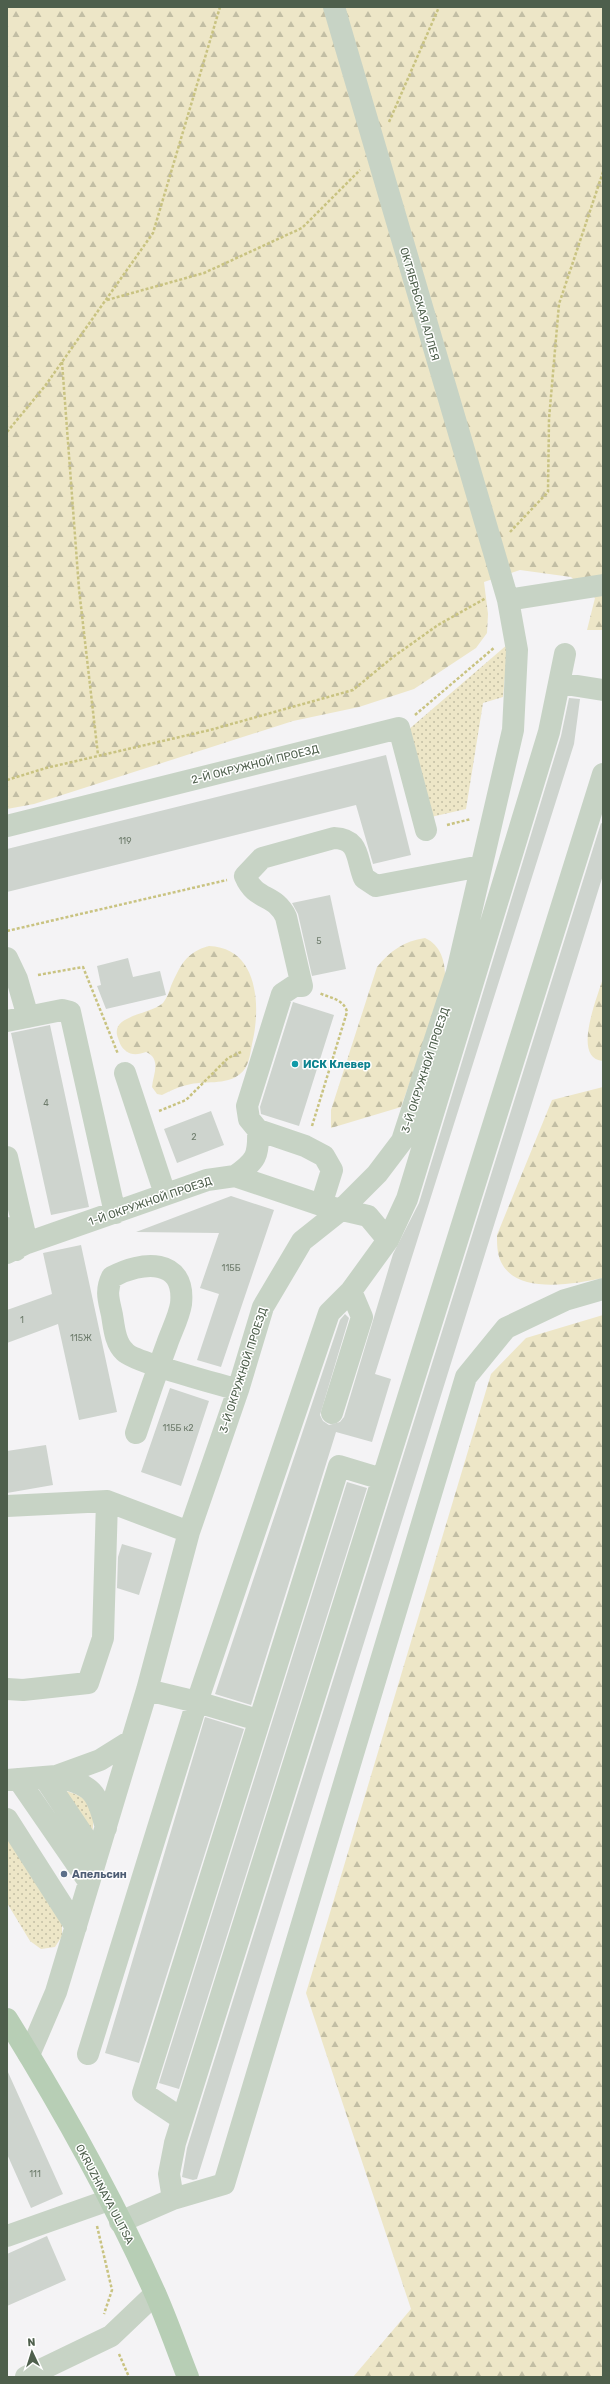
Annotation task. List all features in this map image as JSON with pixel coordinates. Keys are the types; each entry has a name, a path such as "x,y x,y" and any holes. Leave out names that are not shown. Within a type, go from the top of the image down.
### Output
{"main road":[{"name":"OKRUZHNAYA ULITSA","path":"7,2018 109,2200 155,2294 188,2377"}],"street":[{"name":"ОКТЯБРЬСКАЯ АЛЛЕЯ","path":"334,7 492,551 506,594"},
{"path":"506,594 603,585"},
{"name":"3-Й ОКРУЖНОЙ ПРОЕЗД","path":"29,2055 56,1992 147,1690 189,1532 238,1390 263,1307 302,1240 331,1208 376,1174 402,1141 457,972 513,730 517,650 506,594"},
{"path":"88,2054 197,1702 329,1312 351,1291 388,1240 407,1199 549,732 565,654"},
{"path":"559,683 603,690"},
{"path":"399,728 426,830"},
{"name":"2-Й ОКРУЖНОЙ ПРОЕЗД","path":"7,826 399,728"},
{"path":"173,2198 169,2174 175,2143 182,2119 603,774"},
{"path":"331,1208 332,1170 324,1156 305,1146 258,1130 249,1120 247,1106 282,994 294,986 302,986 286,917 282,908 274,901 256,893 249,887 244,876 262,858 334,838 342,838 350,842 356,849 364,878 376,886 481,866"},
{"path":"7,958 12,980 28,1017"},
{"path":"7,1021 62,1010 70,1012 115,1213"},
{"path":"125,1073 165,1194"},
{"path":"235,1176 249,1166 259,1150 258,1130"},
{"path":"7,1157 17,1249"},
{"name":"1-Й ОКРУЖНОЙ ПРОЕЗД","path":"17,1249 165,1194 207,1180 235,1176 331,1208 368,1216 388,1240"},
{"path":"7,1228 17,1249"},
{"path":"136,1433 159,1366 181,1304 177,1279 169,1270 157,1265 120,1272 112,1277 107,1293 119,1344 131,1357 159,1366 238,1390"},
{"path":"120,2222 173,2198 224,2184 466,1377 506,1328 564,1300 603,1289"},
{"path":"332,1413 362,1317 351,1291"},
{"path":"182,2119 143,2092 258,1720 339,1466 382,1479"},
{"path":"7,1506 107,1501 189,1532"},
{"path":"7,1689 23,1690 88,1683 103,1638 107,1501"},
{"path":"147,1690 197,1702 258,1720"},
{"path":"12,1779 50,1776 100,1760 132,1740"},
{"path":"50,1776 83,1783 100,1802 106,1828"},
{"path":"50,1776 97,1856"},
{"path":"12,1779 89,1882"},
{"path":"7,1819 76,1927"},
{"path":"7,2236 109,2200"},
{"path":"29,2376 111,2336 155,2294"}],"path":[{"path":"7,432 45,386 152,233 220,7"},
{"path":"389,124 439,7"},
{"path":"105,300 204,273 302,228 376,153"},
{"path":"492,551 548,492 549,419 559,304 603,172"},
{"path":"62,362 79,589 98,755"},
{"path":"7,780 46,768 98,755 210,730 353,690 393,657 438,625 506,594"},
{"path":"399,728 514,632"},
{"path":"7,931 244,876"},
{"path":"302,986 340,1001 345,1006 346,1012 305,1146"},
{"path":"140,1118 186,1100 228,1058 268,1041"}],"green space":[{"path":"7,7 603,7 603,630 587,630 595,598 571,577 520,570 484,582 488,614 487,633 476,648 414,689 359,707 293,721 34,804 7,809"},
{"path":"508,644 503,697 483,703 466,809 431,817 408,730"},
{"path":"425,938 440,951 445,970 445,984 401,1107 331,1128 331,1110 377,967 387,956 404,944 417,939"},
{"path":"209,946 226,949 238,957 247,968 253,982 256,997 256,1013 255,1029 249,1060 243,1071 234,1078 184,1086 162,1095 157,1094 152,1087 155,1068 154,1059 146,1052 139,1054 128,1053 120,1044 117,1030 119,1025 125,1020 157,1007 163,1003 181,966 189,956"},
{"path":"603,978 603,1061 594,1058 589,1050 588,1039 592,1012"},
{"path":"603,1087 603,1278 577,1283 547,1285 520,1279 509,1272 501,1262 498,1252 497,1235 552,1100"},
{"path":"603,1315 603,2377 353,2377 411,2309 306,1993 491,1374 526,1338"},
{"path":"62,1790 79,1796 89,1805 93,1818 92,1836"},
{"path":"7,1835 62,1924 62,1936 55,1947 41,1949 30,1941 7,1903"}],"building":[{"path":"569,698 580,699 574,744 375,1374 391,1379 372,1442 336,1432 251,1705 215,1694 340,1320 345,1314 349,1318 320,1415 323,1421 329,1425 340,1422 344,1417 393,1254 419,1203 561,736"},
{"path":"386,755 411,855 373,864 356,805 7,892 7,849"},
{"path":"601,823 603,824 603,875 197,2179 193,2180 182,2177 187,2148 203,2096"},
{"path":"330,895 346,969 312,976 298,914 292,903"},
{"path":"128,958 133,977 160,971 166,995 106,1009 97,986 101,985 97,966"},
{"name":"ИСК Клевер","path":"293,1002 334,1015 299,1126 261,1114 260,1107"},
{"path":"50,1025 89,1207 51,1215 11,1033"},
{"path":"211,1111 224,1145 177,1163 164,1129"},
{"path":"231,1196 274,1210 221,1367 197,1360 219,1294 200,1288 219,1233 136,1232"},
{"path":"81,1245 117,1412 79,1420 58,1324 7,1343 7,1310 52,1294 43,1253"},
{"path":"170,1388 209,1401 181,1486 141,1472"},
{"path":"46,1445 53,1485 7,1493 7,1451"},
{"path":"347,1482 367,1488 179,2089 159,2083"},
{"path":"122,1544 152,1553 139,1595 117,1588 118,1557"},
{"path":"205,1717 244,1729 139,2063 105,2053"},
{"path":"7,2070 63,2194 31,2208 7,2154"},
{"path":"47,2236 66,2280 7,2306 7,2254"}],"place":[{"name":"ИСК Клевер","path":"295,1064"},
{"name":"Апельсин","path":"64,1874"}]}
